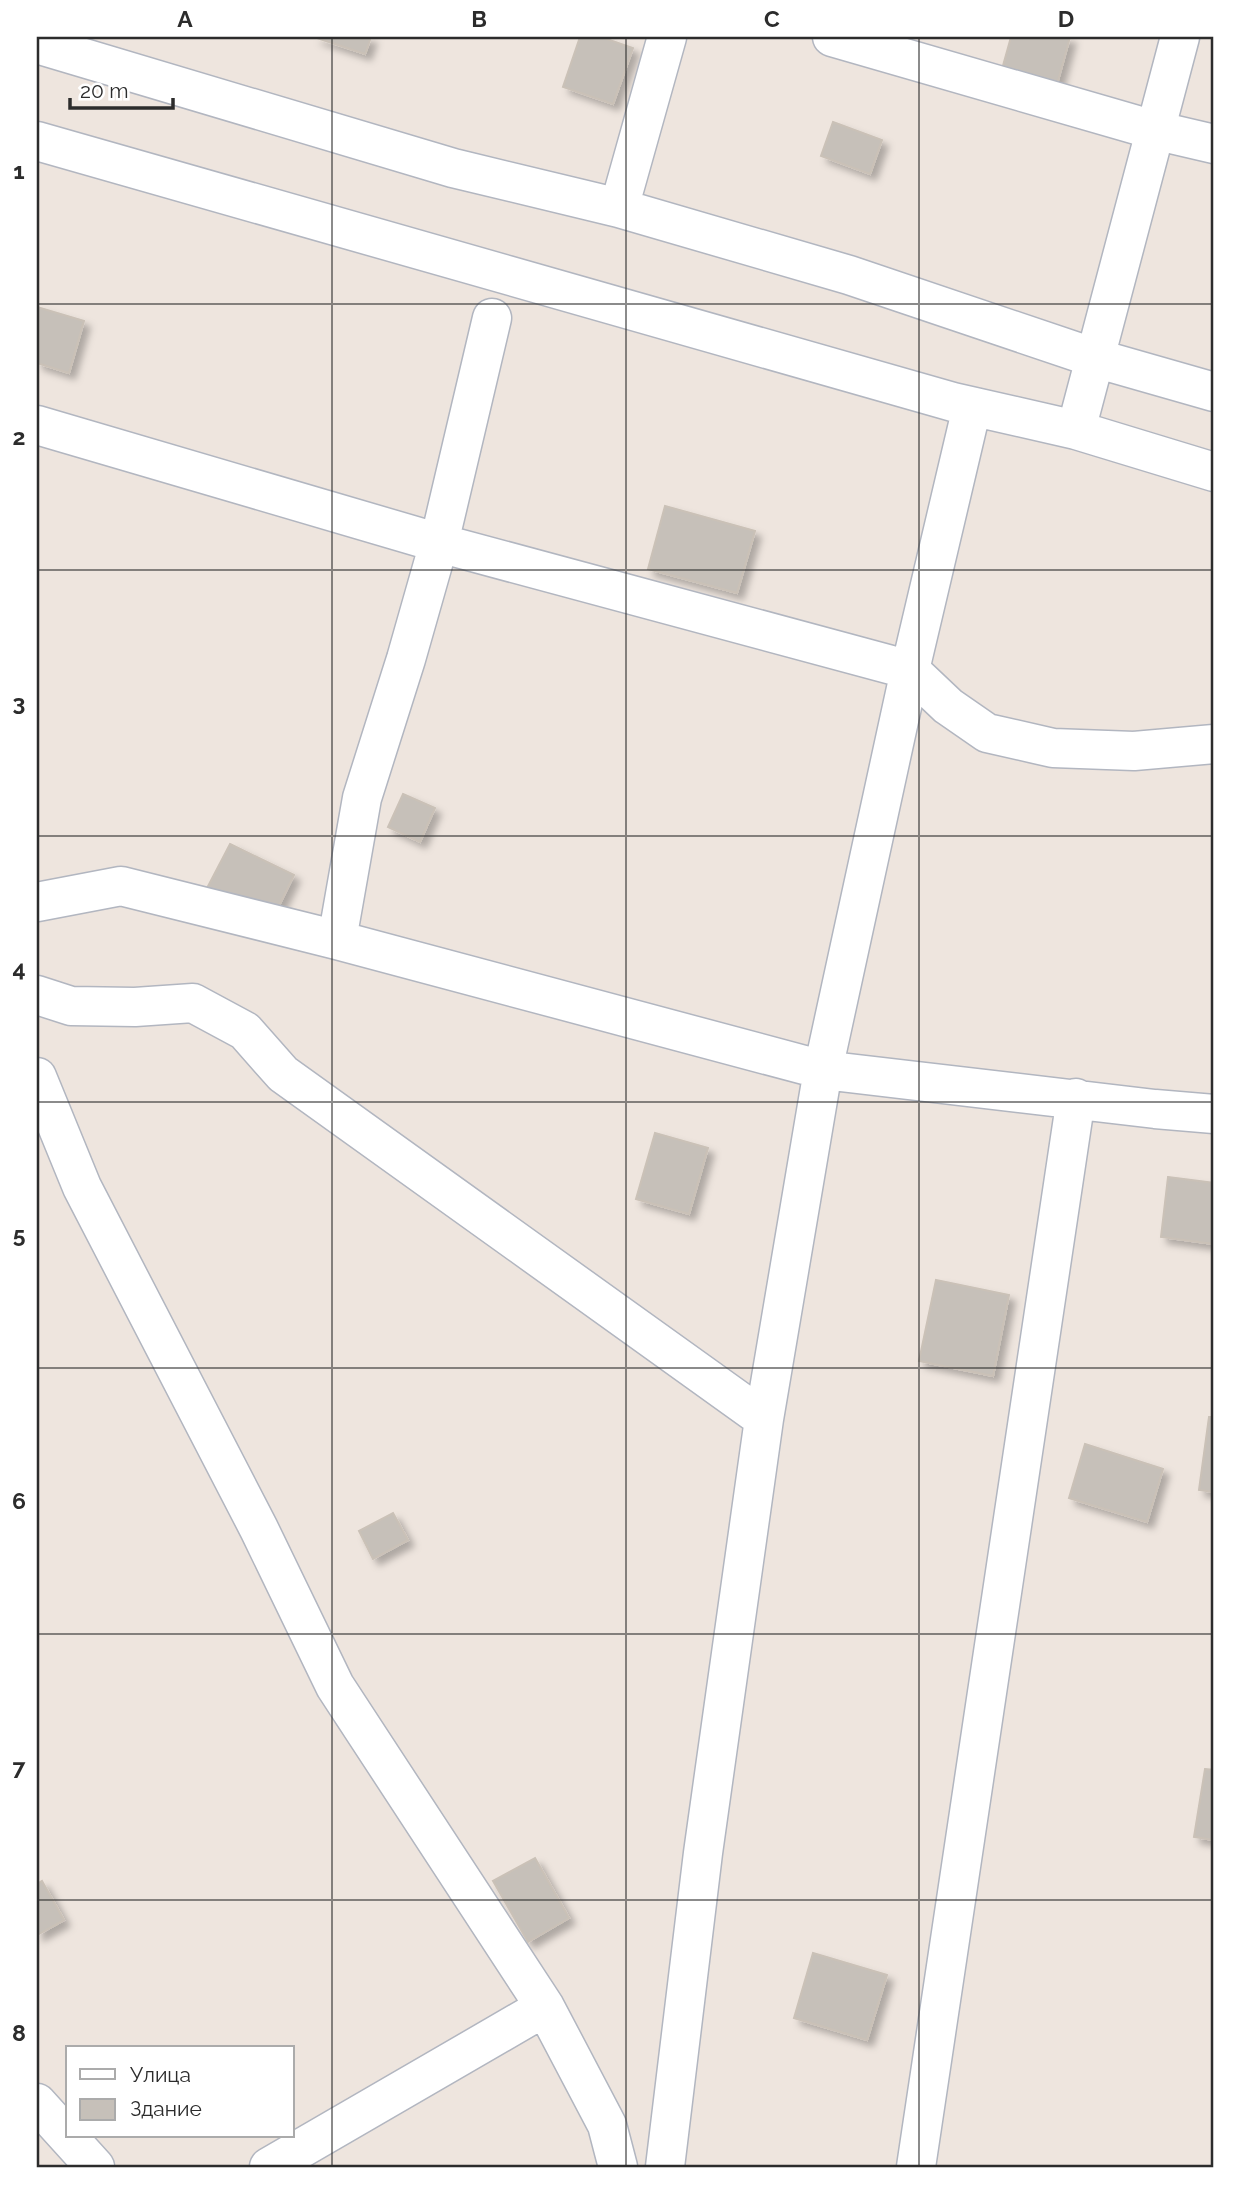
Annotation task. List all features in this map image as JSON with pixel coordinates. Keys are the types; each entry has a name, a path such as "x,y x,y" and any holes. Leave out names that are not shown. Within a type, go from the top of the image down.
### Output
{"street":[{"path":"619,208 667,37"},
{"path":"832,37 1154,130 1214,144"},
{"path":"1076,430 1180,37"},
{"path":"37,44 453,168 619,208 849,275 1095,358 1214,392"},
{"path":"37,141 972,407 1076,430 1214,472"},
{"path":"337,940 362,798 439,543 492,318"},
{"path":"665,2167 703,1853 764,1419 823,1070 910,670 972,407"},
{"path":"37,425 439,543 910,670 948,706 987,733 1053,748 1134,751 1214,744"},
{"path":"37,902 121,886 337,940 823,1070 1214,1114"},
{"path":"37,995 71,1006 135,1007 193,1003 245,1031 283,1074 764,1419"},
{"path":"37,1077 82,1187 259,1529 335,1686 544,2007 607,2125 618,2167"},
{"path":"916,2167 1076,1098"},
{"path":"269,2167 544,2007"},
{"path":"37,2103 66,2135"},
{"path":"69,2138 95,2167"}],"building":[{"path":"314,37 371,37 365,54"},
{"path":"580,37 601,37 633,48 613,104 563,87"},
{"path":"1011,37 1070,37 1054,95 999,80"},
{"path":"833,122 882,140 870,174 821,156"},
{"path":"37,307 84,321 69,373 37,363"},
{"path":"665,506 755,531 737,593 648,569"},
{"path":"403,794 435,808 420,842 388,827"},
{"path":"230,844 294,875 271,922 206,890"},
{"path":"655,1133 708,1148 689,1214 636,1199"},
{"path":"1168,1177 1214,1183 1214,1244 1161,1237"},
{"path":"936,1280 1009,1295 993,1376 919,1361"},
{"path":"1209,1417 1214,1417 1214,1492 1199,1490"},
{"path":"1085,1444 1163,1469 1147,1522 1069,1498"},
{"path":"393,1513 408,1540 373,1559 359,1531"},
{"path":"1205,1769 1214,1770 1214,1840 1194,1837"},
{"path":"535,1858 569,1918 528,1942 493,1881"},
{"path":"42,1881 64,1920 37,1935 37,1884"},
{"path":"813,1953 887,1975 867,2040 794,2018"}]}
